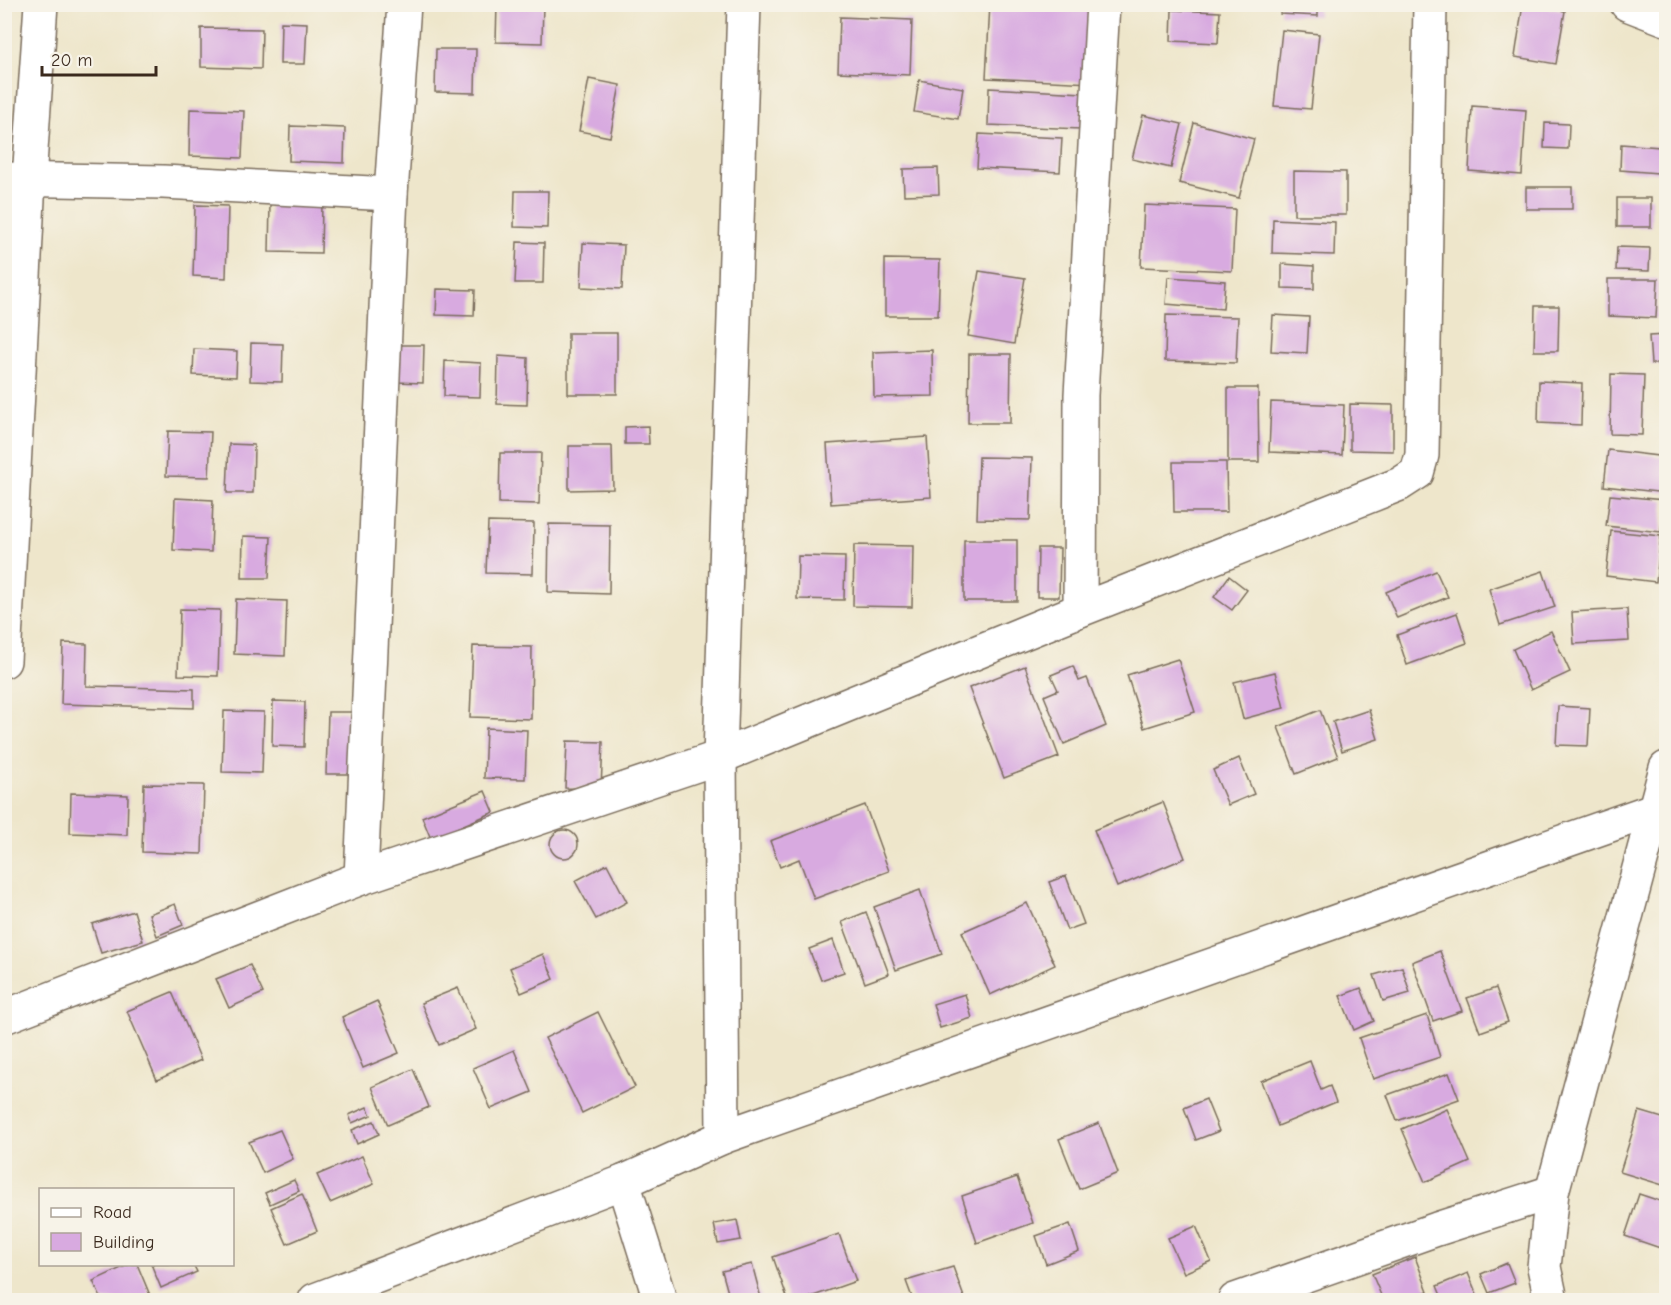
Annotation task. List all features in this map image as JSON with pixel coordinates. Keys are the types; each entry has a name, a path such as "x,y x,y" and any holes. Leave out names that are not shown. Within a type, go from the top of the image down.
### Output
{"street":[{"path":"4,660 17,180 41,4"},
{"path":"361,878 391,194 404,4"},
{"path":"723,1137 720,757 744,4"},
{"path":"1080,610 1081,395 1103,4"},
{"path":"4,1017 361,878 720,757 1080,610 1400,484 1418,473 1422,455 1430,4"},
{"path":"1627,4 1666,19"},
{"path":"17,180 163,182 391,194"},
{"path":"1551,1300 1545,1267 1552,1192 1666,768"},
{"path":"315,1300 623,1182 723,1137 1653,810"},
{"path":"623,1182 660,1300"},
{"path":"1235,1300 1437,1229 1552,1192"}],"building":[{"path":"497,4 543,4 542,43 496,42"},
{"path":"990,4 1095,4 1092,83 986,78"},
{"path":"1281,4 1318,4 1318,16 1280,14"},
{"path":"1523,4 1565,11 1556,64 1515,57"},
{"path":"1172,10 1220,12 1218,43 1171,41"},
{"path":"840,17 912,20 910,75 838,72"},
{"path":"281,22 307,23 305,64 280,64"},
{"path":"201,28 262,29 261,69 201,67"},
{"path":"1282,30 1319,34 1311,109 1274,106"},
{"path":"436,49 476,49 475,93 435,92"},
{"path":"589,79 620,85 610,137 579,131"},
{"path":"919,80 963,88 958,119 914,112"},
{"path":"989,88 1083,93 1081,129 988,125"},
{"path":"1472,106 1526,110 1522,175 1469,171"},
{"path":"190,109 244,111 242,158 189,156"},
{"path":"1143,115 1182,124 1171,168 1132,159"},
{"path":"1194,123 1254,139 1239,198 1179,183"},
{"path":"1545,123 1569,124 1568,149 1544,148"},
{"path":"290,126 345,128 344,163 289,161"},
{"path":"979,134 1062,138 1060,172 977,168"},
{"path":"1621,144 1660,147 1658,173 1620,170"},
{"path":"938,168 939,194 904,195 903,169"},
{"path":"1294,171 1346,172 1346,215 1294,215"},
{"path":"1526,187 1572,187 1572,209 1526,209"},
{"path":"515,191 548,191 547,228 514,227"},
{"path":"1617,198 1651,198 1651,227 1617,227"},
{"path":"270,203 322,204 321,253 269,252"},
{"path":"195,205 228,206 226,278 193,276"},
{"path":"1144,205 1235,209 1232,271 1141,267"},
{"path":"1273,219 1335,222 1334,255 1272,253"},
{"path":"517,242 544,243 543,283 515,283"},
{"path":"583,243 624,245 622,289 581,287"},
{"path":"1617,247 1650,248 1649,271 1616,270"},
{"path":"885,259 940,260 938,316 885,316"},
{"path":"1282,264 1314,266 1314,289 1282,288"},
{"path":"979,271 1025,278 1014,344 968,336"},
{"path":"1168,277 1225,281 1223,309 1166,304"},
{"path":"1608,279 1658,279 1656,318 1608,316"},
{"path":"437,289 475,290 474,316 436,315"},
{"path":"1535,306 1559,306 1558,351 1534,351"},
{"path":"1166,315 1238,317 1236,363 1165,361"},
{"path":"1273,315 1309,317 1307,353 1271,351"},
{"path":"568,333 617,333 617,394 568,394"},
{"path":"1666,335 1666,364 1651,364 1649,336"},
{"path":"251,343 283,344 282,382 250,381"},
{"path":"398,345 424,345 423,383 397,382"},
{"path":"194,349 237,351 236,377 193,375"},
{"path":"932,350 933,396 874,397 873,352"},
{"path":"969,354 1011,354 1010,423 968,423"},
{"path":"498,356 528,358 527,405 497,404"},
{"path":"445,361 481,363 480,397 444,396"},
{"path":"1611,374 1644,375 1642,435 1610,434"},
{"path":"1539,381 1582,383 1581,425 1538,423"},
{"path":"1228,388 1258,388 1259,462 1228,462"},
{"path":"1271,402 1344,405 1342,455 1269,452"},
{"path":"1350,404 1393,405 1393,451 1350,450"},
{"path":"648,426 649,444 625,444 625,427"},
{"path":"168,431 211,432 209,477 166,476"},
{"path":"927,437 931,497 831,504 827,444"},
{"path":"229,444 254,445 253,493 227,493"},
{"path":"569,446 612,446 613,489 569,490"},
{"path":"1608,450 1666,457 1666,493 1604,486"},
{"path":"500,453 541,453 539,504 499,503"},
{"path":"979,457 1032,458 1030,520 977,519"},
{"path":"1173,462 1226,462 1227,512 1174,512"},
{"path":"1610,495 1664,500 1661,532 1606,526"},
{"path":"175,498 213,500 211,552 173,550"},
{"path":"488,522 534,523 533,574 486,573"},
{"path":"549,524 610,525 609,594 548,592"},
{"path":"1611,531 1661,536 1656,582 1606,576"},
{"path":"243,536 271,537 269,578 242,578"},
{"path":"964,540 1017,540 1017,601 964,601"},
{"path":"854,545 913,546 912,607 853,606"},
{"path":"1038,548 1060,548 1059,597 1037,597"},
{"path":"798,556 845,557 844,600 797,599"},
{"path":"1436,571 1448,597 1397,618 1386,592"},
{"path":"1543,571 1555,607 1500,625 1489,589"},
{"path":"1229,576 1247,590 1232,610 1214,597"},
{"path":"236,599 287,601 285,656 234,654"},
{"path":"180,609 220,610 218,676 178,675"},
{"path":"1627,609 1629,641 1574,644 1572,612"},
{"path":"1457,613 1467,643 1407,665 1397,635"},
{"path":"1551,631 1570,672 1531,690 1513,649"},
{"path":"63,643 87,644 86,686 194,689 194,708 61,704"},
{"path":"473,646 532,647 531,719 470,717"},
{"path":"1178,659 1195,712 1144,728 1127,675"},
{"path":"1025,666 1059,757 1004,778 969,688"},
{"path":"1073,666 1079,681 1087,678 1106,726 1064,744 1044,696 1058,690 1051,675"},
{"path":"1275,672 1284,708 1243,719 1234,682"},
{"path":"273,701 305,702 304,747 272,746"},
{"path":"1558,706 1590,708 1588,746 1556,745"},
{"path":"1320,710 1338,757 1296,774 1278,727"},
{"path":"1369,710 1378,739 1342,751 1333,722"},
{"path":"224,711 264,712 262,773 222,772"},
{"path":"328,712 355,712 354,774 326,774"},
{"path":"486,728 527,730 525,779 484,778"},
{"path":"567,741 603,742 601,789 565,788"},
{"path":"1239,758 1254,794 1228,805 1213,770"},
{"path":"144,784 204,785 202,854 142,852"},
{"path":"485,791 494,812 431,839 422,817"},
{"path":"71,793 128,795 127,835 70,833"},
{"path":"1163,802 1185,858 1117,887 1094,830"},
{"path":"865,805 889,871 814,899 799,859 780,867 770,841"},
{"path":"564,830 574,834 578,844 574,854 564,858 554,854 550,844 554,834"},
{"path":"607,864 627,902 596,919 575,881"},
{"path":"1066,876 1084,924 1067,930 1049,882"},
{"path":"920,890 942,954 896,970 874,907"},
{"path":"1027,903 1055,965 990,995 962,932"},
{"path":"175,904 183,925 157,936 149,914"},
{"path":"134,911 143,941 101,953 92,924"},
{"path":"866,912 889,974 865,983 842,922"},
{"path":"833,940 844,972 821,980 809,949"},
{"path":"1440,951 1462,1011 1433,1021 1412,962"},
{"path":"543,954 554,979 521,993 510,968"},
{"path":"250,965 263,993 229,1008 216,979"},
{"path":"1402,967 1410,993 1383,1001 1374,975"},
{"path":"458,988 476,1029 439,1045 421,1003"},
{"path":"1361,988 1374,1021 1354,1030 1340,996"},
{"path":"1496,988 1508,1022 1480,1032 1467,998"},
{"path":"172,992 201,1060 157,1080 127,1011"},
{"path":"965,994 972,1018 940,1028 933,1004"},
{"path":"377,1001 399,1053 363,1068 342,1017"},
{"path":"598,1012 635,1087 582,1113 545,1038"},
{"path":"1427,1015 1440,1057 1373,1079 1359,1038"},
{"path":"514,1050 532,1092 491,1109 473,1068"},
{"path":"1310,1061 1321,1090 1330,1086 1336,1102 1278,1126 1261,1081"},
{"path":"413,1069 429,1107 388,1125 372,1087"},
{"path":"1449,1073 1459,1099 1397,1121 1387,1095"},
{"path":"1206,1099 1219,1131 1196,1140 1184,1108"},
{"path":"367,1107 371,1115 352,1123 349,1115"},
{"path":"1447,1109 1470,1162 1425,1182 1402,1129"},
{"path":"1639,1111 1666,1119 1666,1186 1620,1172"},
{"path":"374,1121 379,1134 357,1144 352,1130"},
{"path":"1099,1123 1118,1173 1079,1189 1059,1139"},
{"path":"280,1130 293,1159 263,1173 249,1142"},
{"path":"362,1156 374,1184 330,1203 317,1175"},
{"path":"1017,1177 1033,1223 977,1243 962,1196"},
{"path":"294,1180 299,1191 270,1204 265,1193"},
{"path":"302,1194 317,1231 287,1244 271,1208"},
{"path":"1639,1194 1666,1203 1666,1250 1625,1236"},
{"path":"737,1220 741,1240 718,1244 714,1224"},
{"path":"1070,1224 1079,1251 1046,1264 1036,1236"},
{"path":"1196,1226 1211,1261 1184,1273 1168,1238"},
{"path":"839,1234 856,1281 802,1300 788,1300 773,1257"},
{"path":"1415,1257 1428,1291 1406,1300 1383,1300 1372,1274"},
{"path":"1507,1263 1515,1283 1489,1293 1481,1274"},
{"path":"752,1264 761,1298 730,1300 722,1271"},
{"path":"126,1266 138,1266 152,1300 102,1300 93,1281"},
{"path":"152,1266 194,1266 197,1272 161,1288"},
{"path":"953,1267 965,1300 913,1300 906,1281"},
{"path":"1468,1273 1479,1300 1443,1300 1437,1286"}]}
